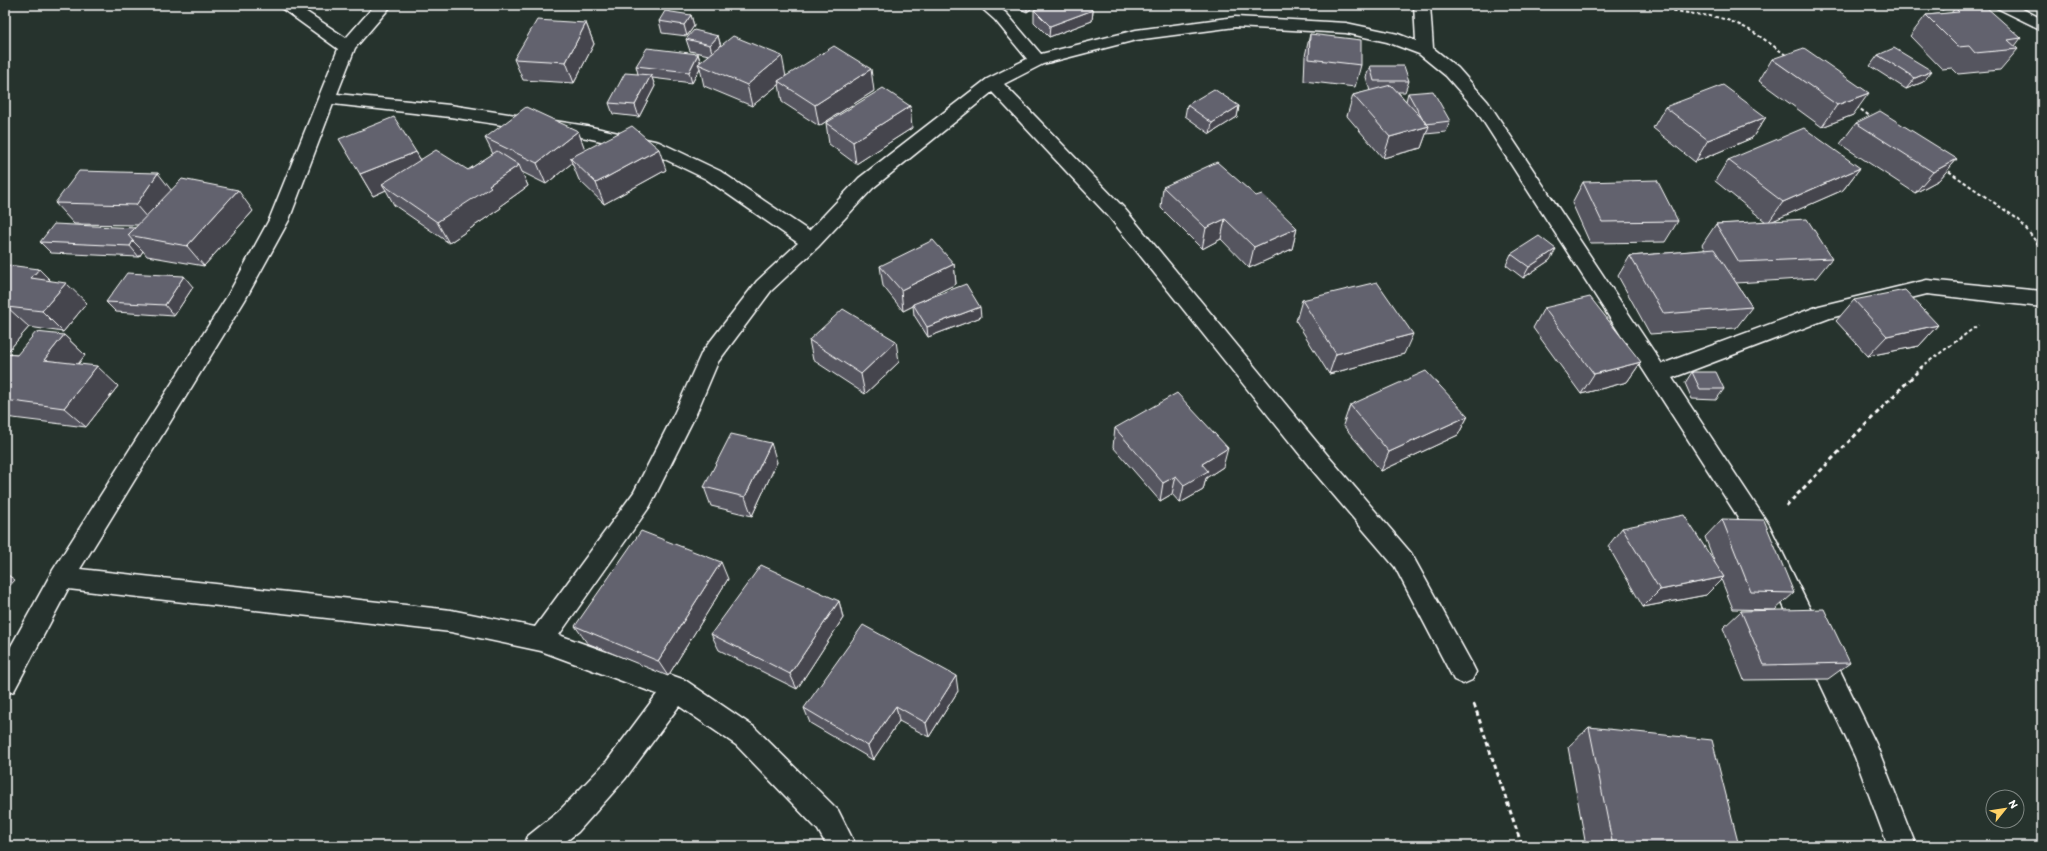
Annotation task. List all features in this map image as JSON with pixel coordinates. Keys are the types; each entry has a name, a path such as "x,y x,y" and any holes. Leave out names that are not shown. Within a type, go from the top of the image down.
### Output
{"street":[{"path":"285,5 347,47"},
{"path":"5,682 62,578 235,300 275,227 347,47 384,5"},
{"path":"986,5 1001,17 1037,60"},
{"path":"1422,5 1425,50"},
{"path":"2003,5 2042,25"},
{"path":"541,640 642,500 685,414 709,358 764,286 811,242 866,183 994,83 1037,60 1136,35 1235,22 1346,28 1392,38 1425,50 1452,72 1482,106 1659,374 1761,532 1867,753 1902,846"},
{"path":"994,83 1117,213 1322,464 1403,560 1463,672"},
{"path":"326,98 457,113 586,132 653,146 712,175 811,242"},
{"path":"1659,374 1826,311 1927,288 1968,290 2015,297 2042,299"},
{"path":"62,578 451,621 541,640 676,689 745,736 828,820 842,846"},
{"path":"538,846 568,822 616,770 676,689"}],"path":[{"path":"1656,5 1677,12 1719,18 1744,26 1790,58"},
{"path":"1852,103 1876,120"},
{"path":"1940,165 2019,220 2042,249"},
{"path":"1761,532 1917,370 2015,297"},
{"path":"1463,672 1522,846"}],"building":[{"path":"1049,5 1087,5 1093,10 1050,26 1034,10"},
{"path":"1985,6 2021,38 2008,40 2018,49 1975,53 1969,46 1958,47 1926,15 1959,12 1955,8"},
{"path":"665,11 691,15 684,25 659,21"},
{"path":"537,20 586,23 566,62 514,59"},
{"path":"694,30 718,36 710,45 686,39"},
{"path":"1310,34 1361,40 1361,65 1309,59"},
{"path":"733,36 782,56 747,85 698,64"},
{"path":"834,46 871,69 815,105 778,81"},
{"path":"647,48 698,54 689,72 636,66"},
{"path":"1804,48 1869,93 1837,105 1772,59"},
{"path":"1894,48 1932,71 1915,78 1878,55"},
{"path":"1370,66 1404,66 1409,81 1374,81"},
{"path":"625,73 651,75 635,105 609,103"},
{"path":"1391,85 1429,126 1390,137 1353,95"},
{"path":"1723,85 1766,117 1708,140 1665,107"},
{"path":"883,88 910,106 853,142 826,123"},
{"path":"1214,89 1239,106 1212,123 1187,105"},
{"path":"1433,91 1450,121 1426,124 1408,93"},
{"path":"526,107 578,131 537,163 485,138"},
{"path":"1880,111 1957,159 1933,172 1856,123"},
{"path":"394,117 416,152 360,174 339,139"},
{"path":"632,126 659,149 596,183 570,158"},
{"path":"1804,128 1860,168 1783,202 1728,160"},
{"path":"436,150 468,170 497,151 519,165 489,185 491,187 437,222 382,184"},
{"path":"1217,162 1256,196 1262,194 1297,228 1254,247 1225,219 1206,228 1163,187"},
{"path":"79,171 158,173 136,205 55,203"},
{"path":"182,179 238,190 187,246 128,235"},
{"path":"1657,180 1678,221 1602,222 1583,182"},
{"path":"1807,219 1832,258 1739,262 1716,224"},
{"path":"54,224 135,228 128,235 133,241 130,246 40,242"},
{"path":"1539,236 1556,249 1529,267 1511,254"},
{"path":"933,240 954,264 901,290 880,266"},
{"path":"1714,249 1752,307 1664,314 1630,256"},
{"path":"8,265 39,269 31,278 66,283 42,311 7,307 5,309 5,268"},
{"path":"127,273 184,276 165,305 106,302"},
{"path":"1377,282 1413,334 1336,354 1302,300"},
{"path":"966,284 980,307 927,327 913,304"},
{"path":"1905,290 1938,325 1887,336 1854,300"},
{"path":"1590,297 1641,362 1594,374 1544,308"},
{"path":"843,309 896,341 861,374 809,340"},
{"path":"36,332 64,335 44,360 97,366 64,408 5,400 5,354 17,355"},
{"path":"1426,371 1468,416 1389,452 1350,405"},
{"path":"1692,372 1716,372 1724,389 1700,389"},
{"path":"1177,393 1228,448 1202,464 1208,471 1184,485 1176,476 1163,483 1115,428"},
{"path":"731,434 771,443 745,497 704,487"},
{"path":"1684,515 1724,577 1660,590 1622,528"},
{"path":"1722,519 1764,520 1794,593 1751,592"},
{"path":"641,531 721,562 658,661 575,626"},
{"path":"761,565 839,601 790,674 711,634"},
{"path":"1824,609 1850,663 1764,665 1741,611"},
{"path":"863,625 956,676 926,723 896,706 868,746 804,708"},
{"path":"1589,727 1712,740 1739,846 1613,846"}]}
